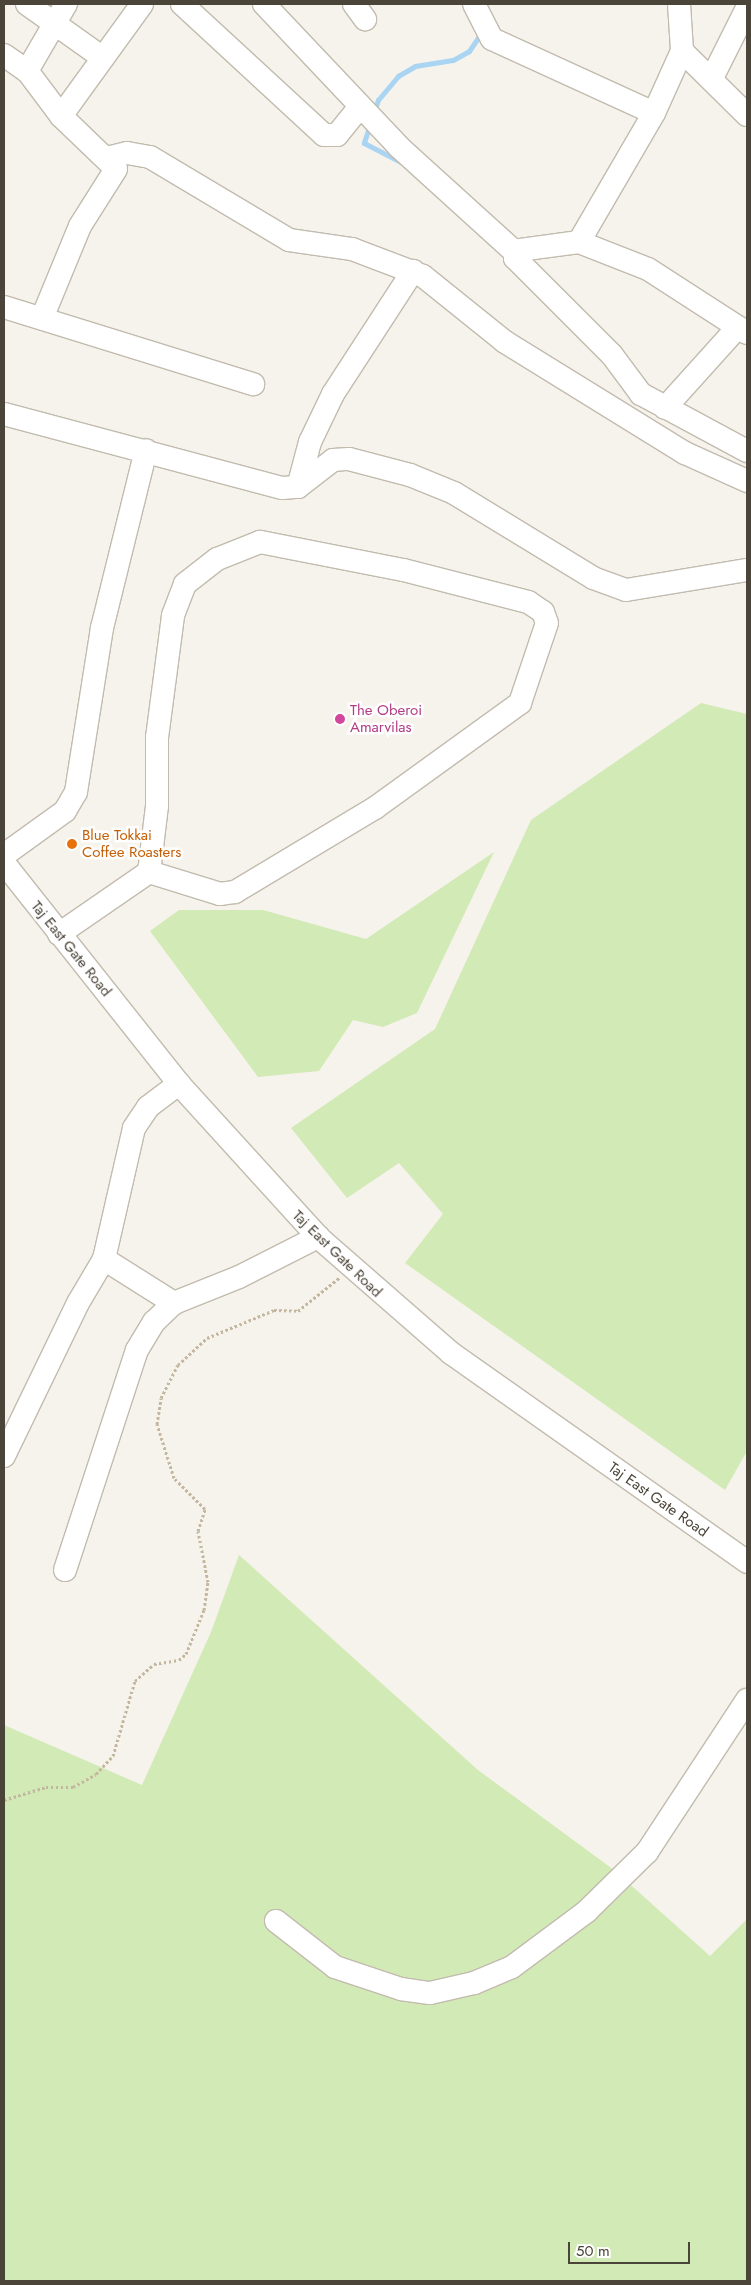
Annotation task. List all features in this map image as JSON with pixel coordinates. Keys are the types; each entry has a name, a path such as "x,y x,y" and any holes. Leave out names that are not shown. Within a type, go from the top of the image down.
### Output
{"street":[{"path":"27,4 103,58"},
{"path":"27,71 66,4"},
{"path":"61,116 142,4"},
{"path":"182,4 324,135 337,135 360,107"},
{"path":"264,4 360,107 516,254 518,263 612,355 641,394 747,451"},
{"path":"474,4 492,39 654,114"},
{"path":"579,242 654,114 682,52 679,4"},
{"path":"712,78 747,8"},
{"path":"682,52 712,78 747,115"},
{"path":"4,55 27,71 61,116 116,165 116,172 80,226 42,318"},
{"path":"107,158 127,153 150,158 289,240 352,248 413,271 505,342 537,358 632,422 747,481"},
{"path":"516,254 579,242 648,269 744,330 665,408"},
{"path":"298,487 310,442 333,394 413,271"},
{"path":"4,307 253,384"},
{"path":"4,414 146,450 220,474 282,488 298,487 333,460 349,459 410,475 454,493 593,578 626,590 747,570"},
{"path":"4,855 65,811 76,792 102,628 146,450"},
{"path":"60,934 149,872 157,806 157,737 173,616 186,584 217,559 260,542 403,570 528,602 542,612 547,623 520,703 375,808 235,892 220,894 149,872"},
{"name":"Taj East Gate Road","path":"4,864 179,1084 318,1237 351,1268 451,1353 747,1562"},
{"path":"4,1456 78,1303 104,1259 134,1128 148,1107 179,1084"},
{"path":"65,1570 137,1350 154,1322 174,1303 239,1278 318,1237"},
{"path":"104,1259 174,1303"},
{"path":"276,1921 335,1967 400,1989 430,1993 474,1983 512,1967 587,1910 647,1852 747,1700"}],"path":[{"path":"4,1800 46,1787 73,1787 96,1774 112,1756 135,1681 154,1664 180,1660 197,1627 208,1582 198,1531 204,1509 174,1478 157,1424 161,1398 178,1365 207,1338 274,1310 298,1311 351,1268"}],"green space":[{"path":"701,703 747,714 747,1451 725,1490 405,1263 443,1214 399,1163 347,1198 291,1128 435,1029 531,820"},
{"path":"494,852 417,1013 383,1027 353,1020 319,1071 258,1077 150,931 179,910 263,910 366,939"},
{"path":"239,1555 478,1770 614,1870 710,1956 747,1919 747,2281 4,2281 4,1725 142,1785 211,1632"}],"waterway":[{"path":"374,112 378,100 398,76 415,66 453,60 469,51 481,33"},
{"path":"370,124 364,143 401,162"}],"place":[{"name":"The Oberoi Amarvilas","path":"340,719"},
{"name":"Blue Tokkai Coffee Roasters","path":"72,844"}]}
